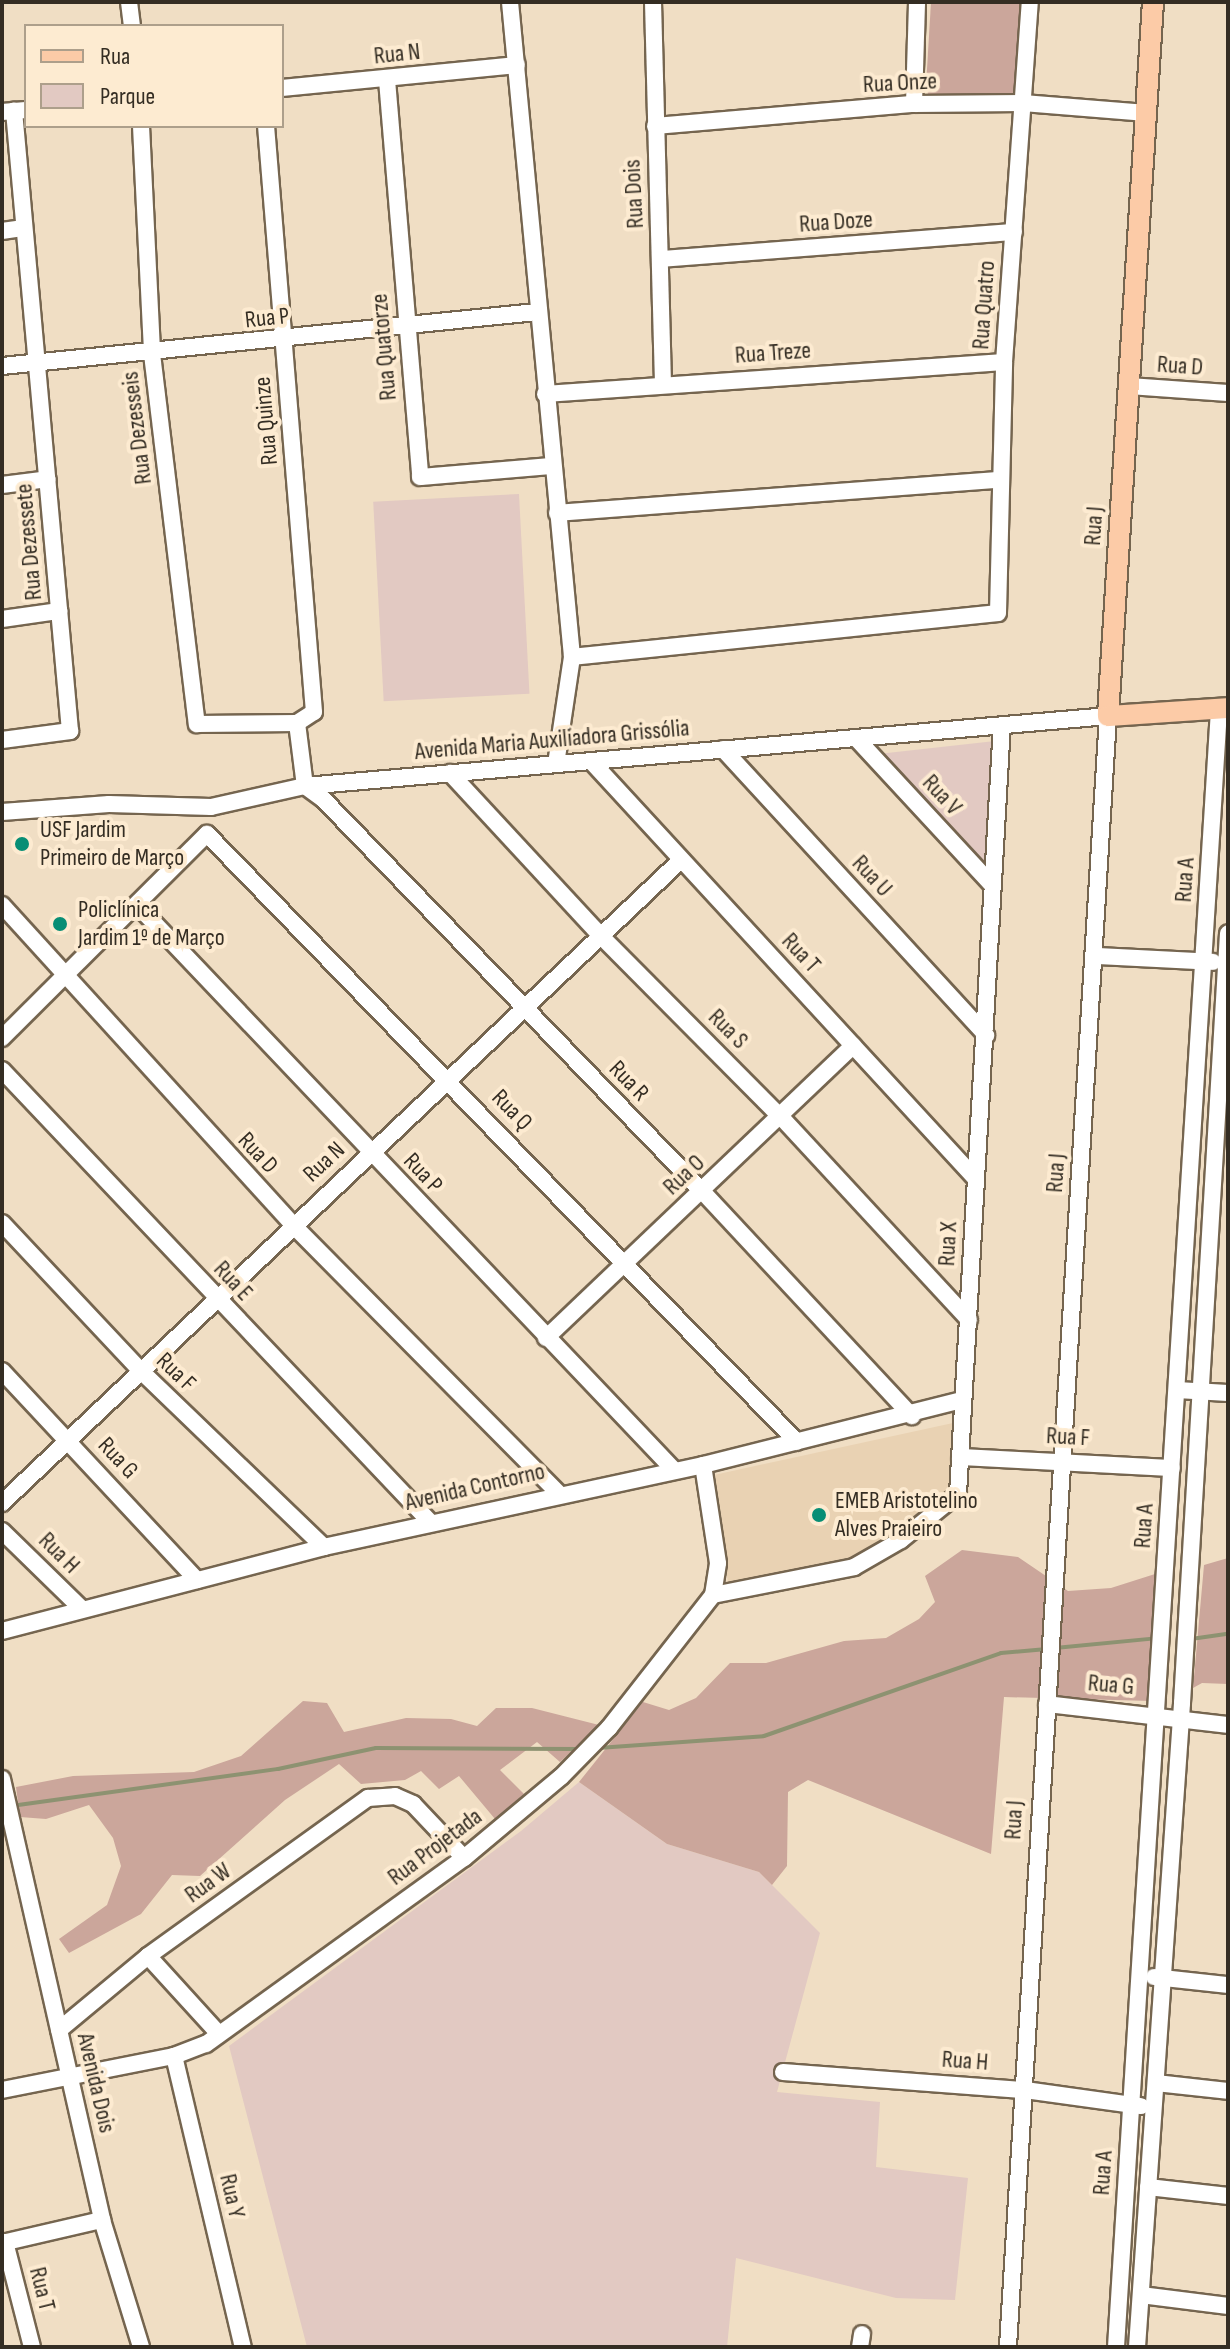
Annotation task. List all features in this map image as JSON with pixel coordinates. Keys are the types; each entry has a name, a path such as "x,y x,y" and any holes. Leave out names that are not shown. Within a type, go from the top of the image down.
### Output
{"main road":[{"name":"Rua J","path":"1108,716 1153,2"},
{"path":"1108,716 1224,709"}],"street":[{"path":"129,2 132,24"},
{"path":"510,2 536,312 572,657 556,764"},
{"name":"Rua Dois","path":"653,2 663,384"},
{"path":"914,104 917,2"},
{"name":"Rua Quatro","path":"572,657 998,613 1004,362 1030,2"},
{"name":"Rua N","path":"284,88 517,65"},
{"name":"Rua Quatorze","path":"387,80 420,477 552,466"},
{"name":"Rua Onze","path":"655,126 914,104 1023,103 1147,113"},
{"name":"Rua Dezessete","path":"2,740 70,731 14,111"},
{"name":"Rua Dezesseis","path":"141,128 152,354 197,724 297,723"},
{"name":"Rua Quinze","path":"266,128 314,712 297,723"},
{"path":"2,231 24,228"},
{"name":"Rua Doze","path":"661,259 1014,232"},
{"name":"Rua P","path":"2,366 152,354 536,312"},
{"name":"Rua Treze","path":"545,394 1004,362"},
{"name":"Rua D","path":"1129,386 1228,393"},
{"path":"2,485 48,479"},
{"path":"557,513 1000,480"},
{"path":"2,619 59,611"},
{"name":"Rua A","path":"1137,2347 1156,2083 1170,1715 1160,1647 1204,962 1224,709"},
{"name":"Avenida Maria Auxiliadora Grissólia","path":"2,812 109,804 211,807 305,786 1108,716"},
{"name":"Rua J","path":"1008,2347 1096,956 1108,716"},
{"path":"297,723 305,786"},
{"name":"Rua X","path":"713,1595 854,1567 901,1540 958,1494 1002,725"},
{"name":"Rua V","path":"856,738 992,885"},
{"name":"Rua U","path":"723,749 986,1035"},
{"name":"Rua T","path":"591,761 975,1178"},
{"name":"Rua S","path":"450,773 601,936 782,1118 969,1320"},
{"name":"Rua R","path":"305,786 323,799 702,1191 912,1416"},
{"path":"2,1038 139,907 207,834 211,807"},
{"name":"Rua Q","path":"207,834 449,1079 797,1442"},
{"name":"Rua N","path":"2,1503 292,1224 681,860"},
{"name":"Rua D","path":"2,905 292,1224 558,1493"},
{"name":"Rua P","path":"139,907 674,1470"},
{"name":"Rua A","path":"1117,2347 1130,2126 1137,2105 1170,1715 1186,1648 1228,933"},
{"path":"1096,956 1226,964"},
{"name":"Rua O","path":"546,1338 782,1118 853,1046"},
{"name":"Rua E","path":"2,1070 431,1523"},
{"path":"1196,1092 1219,1092"},
{"name":"Rua F","path":"2,1223 141,1371 324,1547"},
{"name":"Rua G","path":"2,1371 197,1580"},
{"path":"1177,1390 1228,1393"},
{"name":"Avenida Contorno","path":"2,1631 324,1547 558,1493 703,1465 912,1416 961,1400"},
{"name":"Rua F","path":"960,1457 1064,1459 1172,1468"},
{"path":"703,1465 718,1563 713,1595"},
{"path":"1170,1493 1195,1493"},
{"name":"Rua H","path":"2,1531 82,1609"},
{"name":"Rua Projetada","path":"2,2090 68,2074 174,2056 219,2034 464,1858 575,1764 609,1728 713,1595"},
{"name":"Rua G","path":"1047,1704 1170,1715 1228,1725"},
{"name":"Avenida Dois","path":"3,1786 102,2220 141,2347"},
{"name":"Rua W","path":"59,2030 148,1956 368,1798 395,1796 413,1804 464,1858"},
{"path":"148,1956 219,2034"},
{"path":"1158,1978 1228,1985"},
{"name":"Rua Y","path":"174,2056 243,2347"},
{"name":"Rua H","path":"783,2072 1025,2090 1137,2105"},
{"path":"1156,2083 1228,2091"},
{"path":"1130,2126 1153,2127"},
{"path":"1148,2187 1228,2196"},
{"path":"4,2242 102,2220"},
{"path":"1124,2228 1145,2229"},
{"name":"Rua T","path":"4,2242 32,2347"},
{"path":"1141,2295 1228,2306"}],"shaded area":[{"path":"931,2 1024,2 1018,97 929,98 926,86"},
{"name":"EMEB Aristotelino Alves Praieiro","path":"953,1423 949,1491 890,1540 860,1558 728,1583 714,1475"},
{"path":"962,1550 1018,1557 1068,1591 1111,1588 1155,1574 1151,1701 1004,1697 991,1854 808,1780 788,1792 787,1866 772,1885 759,1872 667,1844 579,1782 643,1702 669,1710 696,1698 730,1663 766,1663 844,1641 886,1638 919,1619 935,1602 925,1576"},
{"path":"1228,1558 1228,1684 1202,1683 1193,1688 1204,1565"},
{"path":"303,1701 327,1703 344,1732 406,1718 451,1719 477,1726 496,1708 532,1708 599,1725 560,1762 537,1742 500,1770 524,1794 495,1819 459,1776 439,1789 421,1771 405,1780 361,1784 339,1764 285,1800 200,1876 172,1875 141,1914 69,1953 59,1939 107,1905 121,1866 113,1838 89,1805 46,1819 20,1817 16,1787 73,1776 194,1772 241,1756"}],"green space":[{"path":"519,494 529,694 384,701 373,502"},
{"path":"995,741 988,874 878,754"},
{"path":"579,1782 667,1844 759,1872 820,1933 777,2092 880,2102 876,2167 968,2178 955,2300 896,2298 736,2258 727,2347 307,2347 229,2046 521,1831"}],"waterway":[{"path":"1191,1639 1228,1634"},
{"path":"1055,1648 1158,1638"},
{"path":"598,1748 764,1736 1001,1653 1047,1649"},
{"path":"11,1806 278,1769 376,1748 581,1749"}],"place":[{"name":"USF Jardim Primeiro de Março","path":"22,844"},
{"name":"Policlínica Jardim 1º de Março","path":"60,924"},
{"name":"EMEB Aristotelino Alves Praieiro","path":"819,1515"}]}
